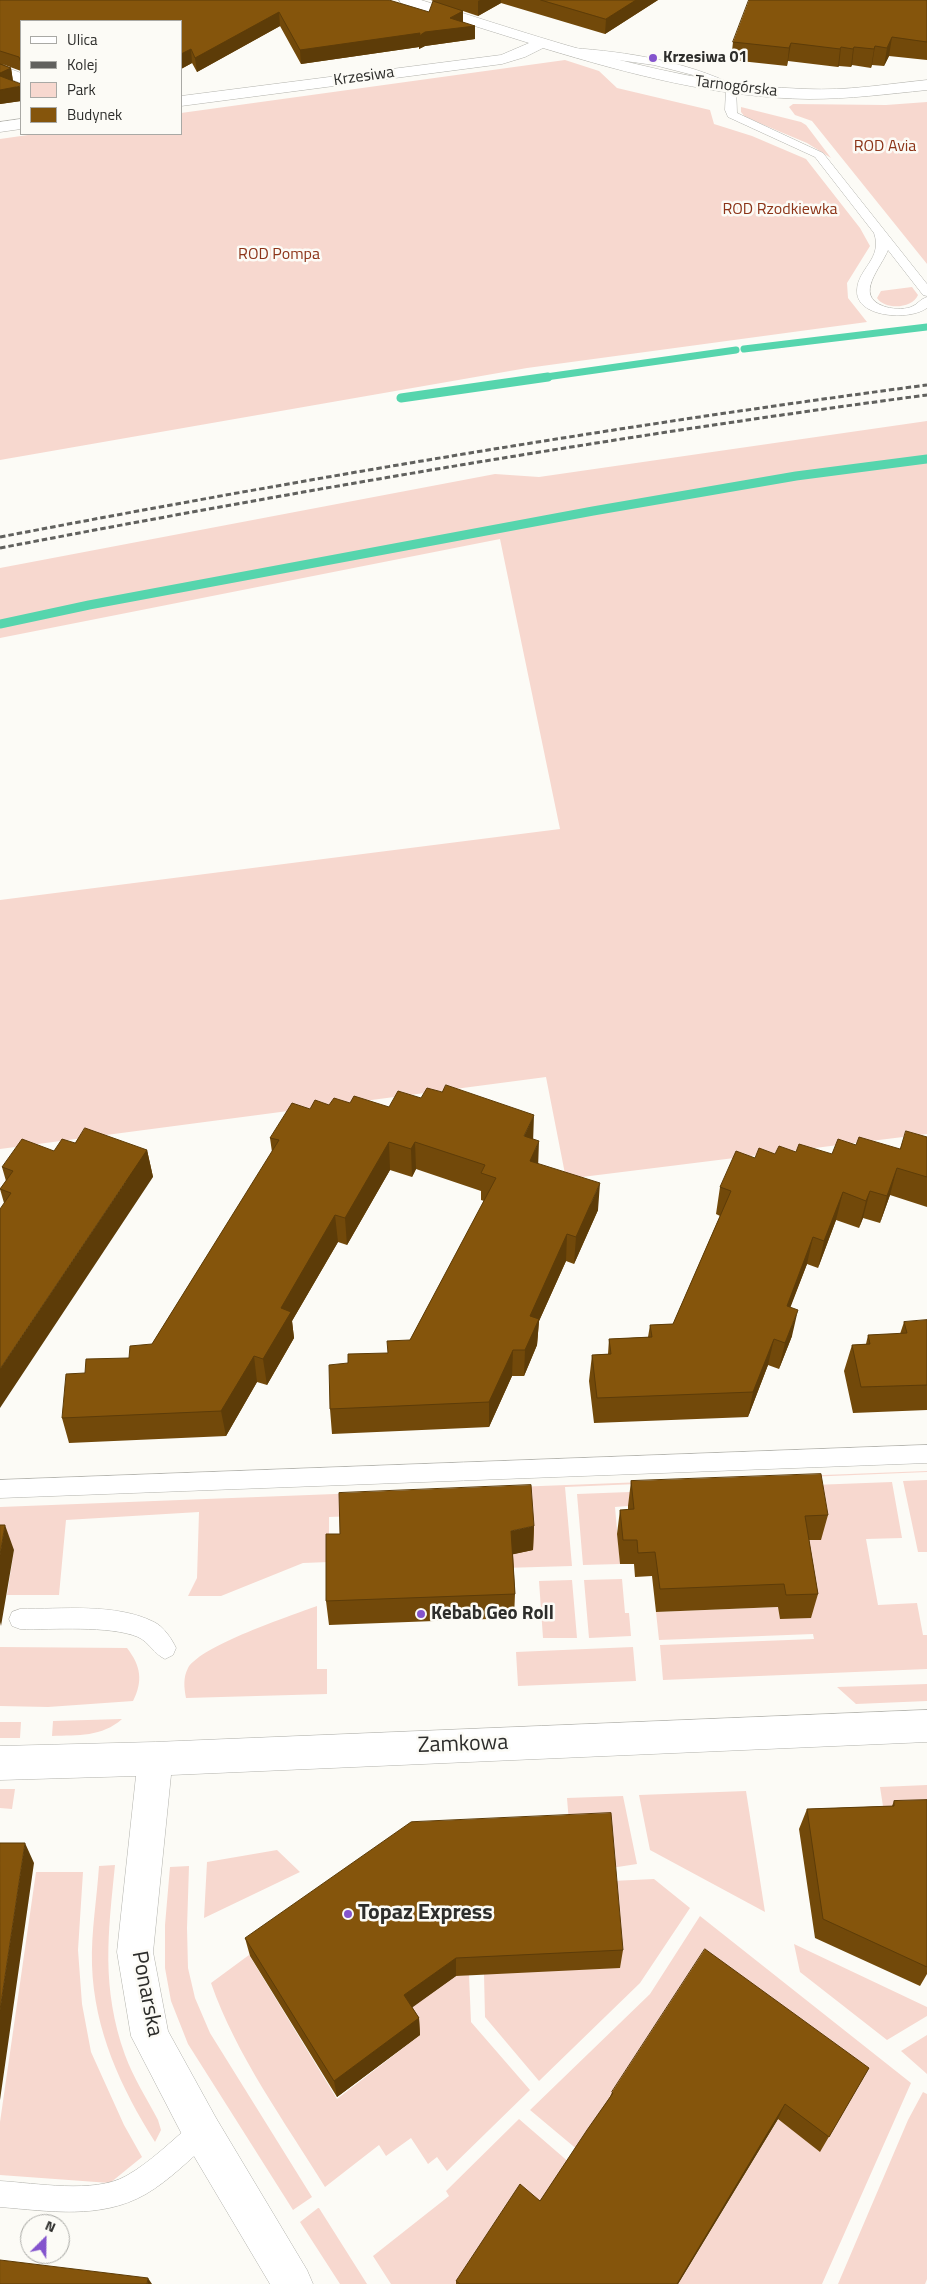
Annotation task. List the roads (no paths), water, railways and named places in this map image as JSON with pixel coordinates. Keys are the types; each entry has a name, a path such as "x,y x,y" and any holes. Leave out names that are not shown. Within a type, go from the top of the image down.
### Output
{"street":[{"name":"Tarnogórska","path":"406,0 572,51 667,76 732,88 806,94 844,94 927,86"},
{"path":"451,14 466,5"},
{"name":"Krzesiwa","path":"182,101 502,58 520,54 543,42"},
{"path":"0,70 20,78"},
{"path":"0,127 20,124"},
{"name":"Zamkowa","path":"0,1763 155,1759 927,1726"},
{"name":"Ponarska","path":"155,1759 135,1952 150,2036 202,2132 293,2284"}],"lane":[{"path":"732,88 730,112 755,132 819,155 927,292"},
{"path":"880,232 884,239 883,249 864,285 862,294 865,299 875,307 897,312 914,310 927,301"},
{"path":"0,1489 927,1454"},
{"path":"20,1619 119,1621 148,1630 165,1648"},
{"path":"0,2194 92,2198 126,2190 159,2168 202,2132"}],"waterway":[{"path":"744,349 927,327"},
{"path":"539,378 736,350"},
{"path":"401,398 548,377"},
{"path":"0,624 89,605 593,511 796,476 927,459"}],"railway":[{"path":"0,537 462,454 694,418 927,385"},
{"path":"0,548 347,484 462,465 694,428 927,395"}],"place":[{"name":"Krzesiwa 01","path":"653,58"},
{"name":"Kebab Geo Roll","path":"421,1614"},
{"name":"Topaz Express","path":"348,1914"}],"park label":[{"name":"ROD Avia","path":"885,147"},
{"name":"ROD Rzodkiewka","path":"780,210"},
{"name":"ROD Pompa","path":"279,255"}]}
